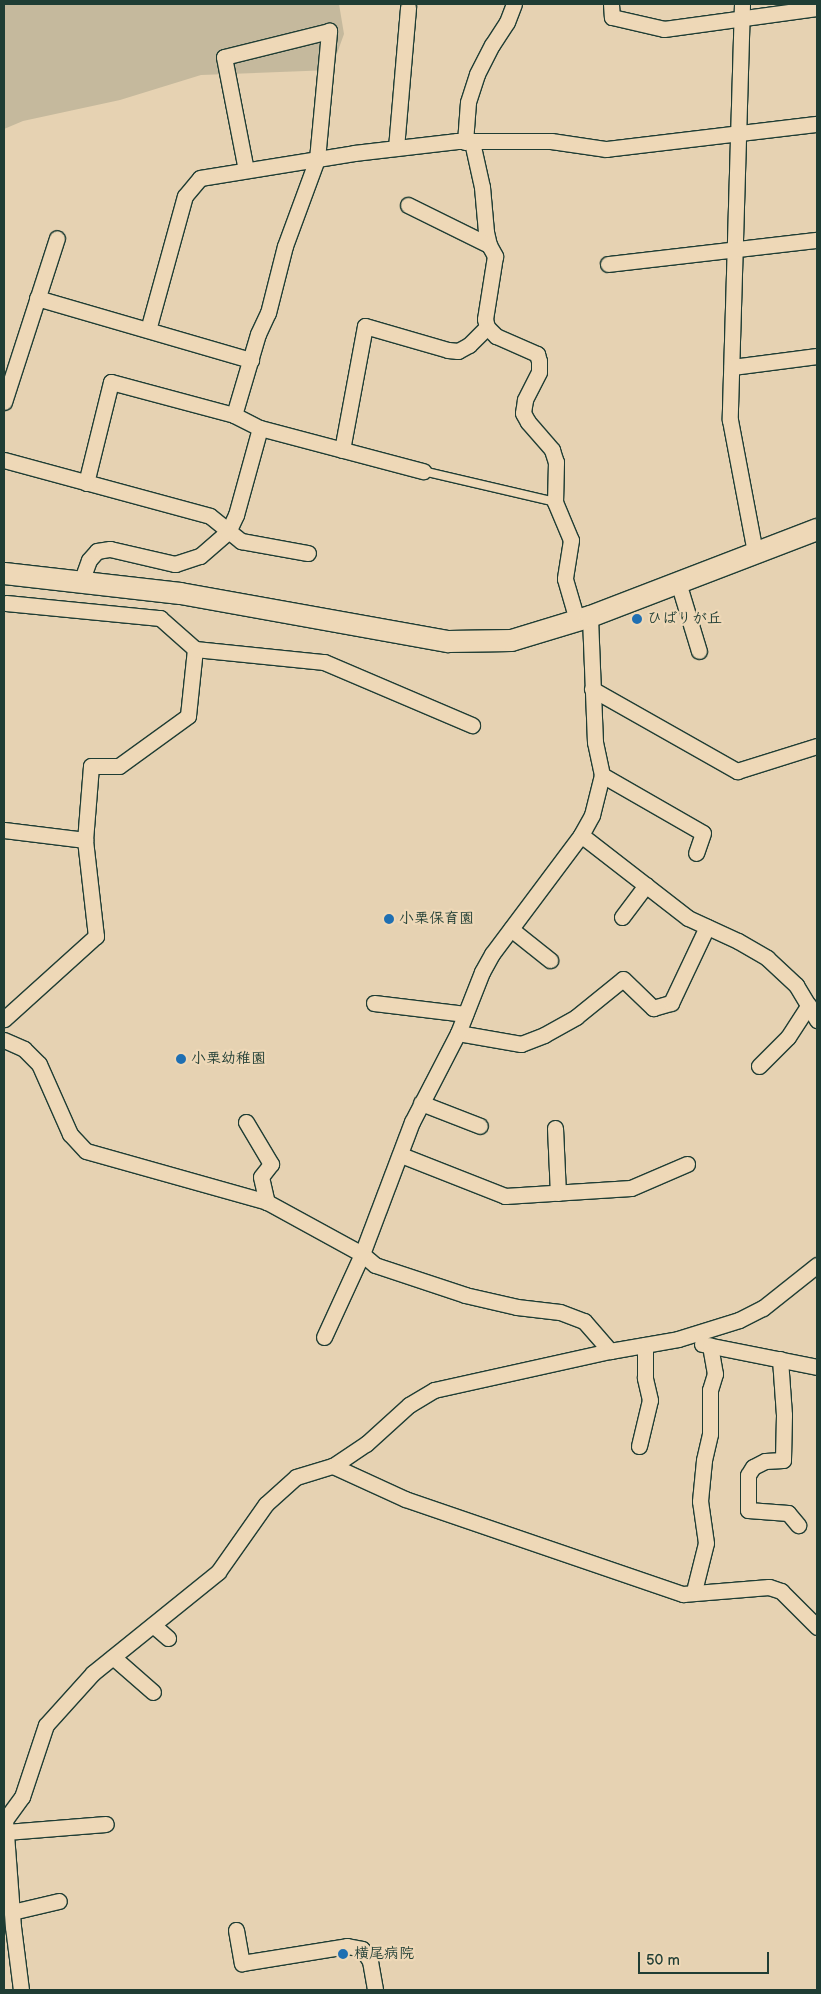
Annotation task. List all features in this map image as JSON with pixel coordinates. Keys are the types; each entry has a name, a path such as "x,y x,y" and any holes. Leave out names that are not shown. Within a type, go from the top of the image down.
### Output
{"street":[{"path":"324,1337 362,1254 421,1103 458,1033 482,972 511,929 581,835 592,815 602,775 595,742 592,689 583,618 565,579 571,540 556,502 556,462 552,450 528,422 523,413 525,400 539,372 540,361 537,354 496,336 487,327 484,319 495,256 489,245 482,187 469,142 468,102 476,74 506,22 514,4"},
{"path":"611,4 612,17 664,29 742,11 817,8"},
{"path":"396,148 408,8"},
{"path":"742,11 730,420 755,552"},
{"path":"234,415 268,313 285,246 317,159 329,31 224,57 246,170"},
{"path":"148,330 185,196 200,178 396,148 525,140 606,149 738,135 817,124"},
{"path":"408,205 489,245"},
{"path":"4,402 57,238"},
{"path":"608,264 817,240"},
{"path":"37,298 251,360"},
{"path":"342,450 365,326 453,351 458,351 469,345 487,327"},
{"path":"732,367 817,356"},
{"path":"86,483 110,382 234,415 260,428 424,470"},
{"path":"81,582 88,560 97,551 110,549 175,564 200,556 228,532 236,515 260,428"},
{"path":"4,460 210,516 241,541 308,553"},
{"path":"4,573 180,593 448,641 511,640 583,618 817,529"},
{"path":"678,582 699,651"},
{"path":"6,603 160,618 195,648 324,662 472,725"},
{"path":"4,1019 96,936 85,840 91,766 119,766 188,716 195,648"},
{"path":"592,689 737,771 817,746"},
{"path":"602,775 703,834 696,853"},
{"path":"4,830 85,840"},
{"path":"581,835 688,918 767,958 796,985 810,1005 817,1020"},
{"path":"622,918 646,885"},
{"path":"458,1033 521,1044 544,1035 576,1017 623,979 653,1008 671,1002 708,927"},
{"path":"511,929 550,960"},
{"path":"374,1003 465,1014"},
{"path":"759,1066 788,1037 810,1005"},
{"path":"4,1040 24,1049 39,1064 70,1134 86,1151 267,1202 362,1254 374,1265 465,1295 517,1307 560,1312 584,1321 610,1351"},
{"path":"421,1103 480,1126"},
{"path":"246,1122 271,1164 260,1177 267,1202"},
{"path":"555,1128 558,1193"},
{"path":"401,1155 505,1196 631,1188 687,1164"},
{"path":"21,1990 5,1824 22,1797 46,1725 92,1673 218,1572 266,1504 296,1477 333,1466 366,1444 409,1405 434,1390 610,1351 678,1339 739,1320 763,1308 817,1265"},
{"path":"678,1339 817,1367"},
{"path":"639,1446 650,1400 645,1378 645,1345"},
{"path":"694,1591 706,1543 700,1501 704,1460 710,1434 710,1390 715,1374 710,1345"},
{"path":"780,1359 784,1415 783,1460 764,1461 753,1467 748,1475 748,1510 788,1513 798,1524"},
{"path":"333,1466 405,1499 683,1594 694,1591 769,1587 781,1590 817,1626"},
{"path":"153,1625 168,1638"},
{"path":"113,1657 153,1692"},
{"path":"5,1824 106,1824"},
{"path":"12,1912 59,1901"},
{"path":"236,1930 242,1963 347,1946 362,1949 370,1961 375,1990"}],"lane":[{"path":"424,470 556,502"}],"shaded area":[{"path":"4,4 339,4 344,34 331,70 201,75 120,100 23,121 4,129"}],"place":[{"name":"ひばりが丘","path":"637,619"},
{"name":"小栗保育園","path":"389,919"},
{"name":"小栗幼稚園","path":"181,1059"},
{"name":"横尾病院","path":"343,1954"}]}
